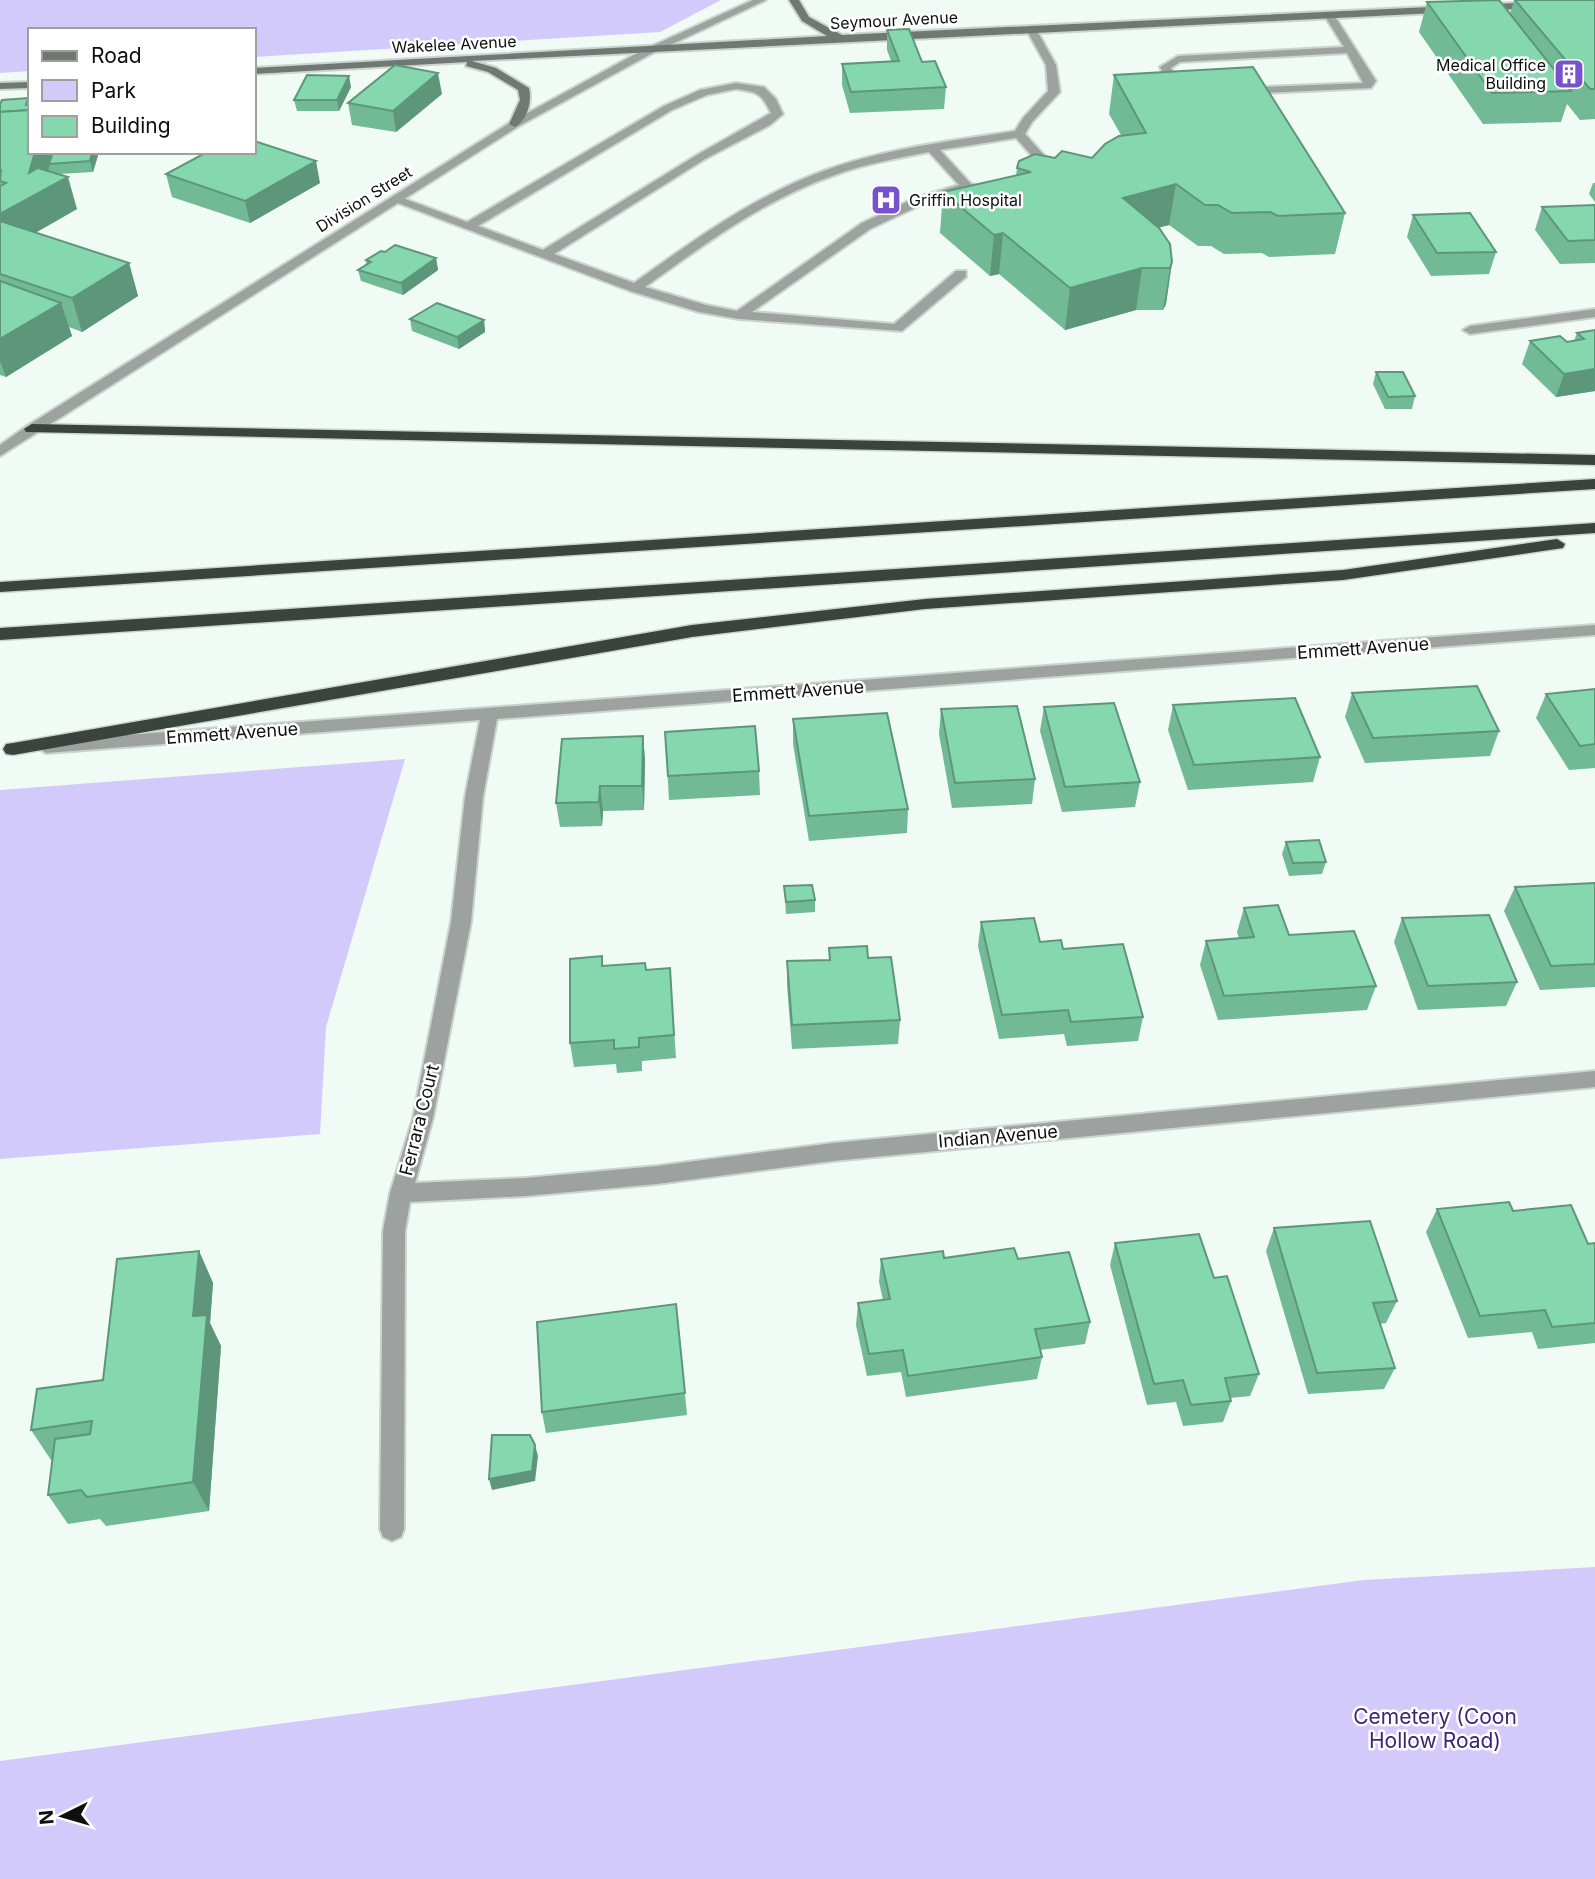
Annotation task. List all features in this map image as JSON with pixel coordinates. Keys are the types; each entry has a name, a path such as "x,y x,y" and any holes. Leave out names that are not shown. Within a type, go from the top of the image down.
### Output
{"highway":[{"path":"32,429 793,447 1595,460"},
{"path":"0,587 536,555 1595,484"},
{"path":"0,634 1595,528"},
{"path":"7,749 692,631 925,604 1343,575 1595,538"}],"main road":[{"path":"794,0 804,19 841,38"},
{"name":"Seymour Avenue","path":"657,47 1329,15 1466,4 1542,5"},
{"name":"Wakelee Avenue","path":"256,71 657,47"},
{"path":"430,61 475,65 518,83 523,88 526,100 515,124"},
{"path":"0,86 28,85"}],"street":[{"path":"747,0 761,0"},
{"name":"Division Street","path":"0,453 32,429 515,124 657,47 761,0"},
{"path":"1223,92 1367,86 1370,81 1329,15"},
{"path":"635,288 750,210 831,172 933,149 1018,134 1027,120 1054,92 1051,65 1031,29"},
{"path":"1197,93 1174,84 1165,67 1168,62 1178,59 1350,50"},
{"path":"468,227 668,108 704,92 736,86 760,89 770,99 777,114 766,123 701,157 544,255"},
{"path":"1018,134 1046,164 1049,174 1043,182 1035,186"},
{"path":"933,149 967,187"},
{"path":"738,315 866,226 919,201 967,187 995,192"},
{"path":"396,200 635,288 704,309 738,315 897,328 961,274"},
{"path":"1469,330 1595,313"},
{"path":"0,432 32,429"},
{"name":"Emmett Avenue","path":"7,749 489,715 1595,630"},
{"name":"Ferrara Court","path":"392,1529 391,1296 394,1231 401,1193 423,1118 461,922 474,797 489,715"},
{"name":"Indian Avenue","path":"401,1193 526,1187 657,1175 833,1152 1595,1079"}],"green space":[{"path":"0,0 721,0 660,32 256,57 256,28 28,28 28,71 0,73"},
{"path":"405,759 326,1027 320,1134 0,1159 0,790"},
{"name":"Cemetery (Coon Hollow Road)","path":"1595,1567 1595,1879 0,1879 0,1761 1364,1580"}],"building":[{"path":"1499,0 1571,91 1492,93 1427,2"},
{"path":"1515,0 1595,0 1595,89 1590,89"},
{"path":"909,29 922,62 935,61 946,87 851,92 842,64 899,61 887,30"},
{"path":"395,65 438,73 393,111 348,103"},
{"path":"1253,67 1345,213 1278,216 1270,212 1232,213 1218,205 1205,205 1176,184 1123,198 1159,228 1170,244 1170,268 1142,268 1070,288 1003,233 994,235 943,192 1031,172 1017,168 1019,161 1035,154 1055,158 1062,151 1092,158 1105,144 1119,136 1146,133 1114,75"},
{"path":"307,75 349,76 337,100 294,100"},
{"path":"28,98 28,110 0,112 2,100"},
{"path":"28,110 28,154 34,154 29,173 38,168 68,177 0,214 0,186 6,183 0,181 0,112"},
{"path":"256,142 316,161 245,201 166,174 203,154 256,154"},
{"path":"52,154 92,154 90,161 49,164"},
{"path":"1595,205 1595,240 1568,241 1542,207"},
{"path":"1470,213 1496,252 1437,253 1413,215"},
{"path":"0,221 129,263 72,298 0,274"},
{"path":"395,245 436,258 401,283 358,270 371,262 366,260"},
{"path":"0,281 61,303 0,339"},
{"path":"437,303 484,320 457,337 410,319"},
{"path":"1595,330 1595,369 1564,374 1530,341 1560,336 1567,342 1584,339 1577,333"},
{"path":"1376,372 1403,372 1415,396 1388,397"},
{"path":"1477,686 1499,731 1373,738 1352,693"},
{"path":"1595,689 1595,744 1580,746 1546,694"},
{"path":"1295,698 1320,757 1194,765 1173,705"},
{"path":"1114,703 1140,782 1065,787 1044,707"},
{"path":"1017,706 1035,779 955,783 941,709"},
{"path":"887,713 908,809 809,816 793,719"},
{"path":"755,726 759,771 668,776 665,732"},
{"path":"643,736 642,786 600,786 599,802 556,803 562,739"},
{"path":"1319,840 1326,862 1293,863 1286,842"},
{"path":"1595,883 1595,964 1551,966 1515,887"},
{"path":"812,885 815,900 786,902 784,886"},
{"path":"1278,905 1289,935 1354,931 1376,986 1224,996 1206,941 1254,937 1244,908"},
{"path":"1489,915 1517,982 1428,986 1402,918"},
{"path":"1034,918 1040,942 1061,940 1063,949 1123,944 1143,1017 1071,1022 1068,1010 1002,1015 981,922"},
{"path":"867,946 868,958 891,957 900,1020 792,1025 787,961 830,960 829,948"},
{"path":"602,956 602,966 645,963 646,970 670,968 674,1035 639,1038 639,1047 614,1049 614,1040 570,1043 570,959"},
{"path":"1509,1202 1513,1211 1571,1205 1588,1244 1595,1243 1595,1323 1552,1327 1545,1310 1480,1316 1437,1209"},
{"path":"1370,1221 1397,1301 1373,1303 1395,1368 1317,1373 1274,1228"},
{"path":"1199,1234 1214,1278 1227,1276 1259,1374 1225,1378 1231,1401 1191,1405 1183,1380 1154,1384 1115,1243"},
{"path":"1014,1248 1018,1259 1069,1252 1090,1322 1035,1329 1042,1357 908,1376 903,1350 869,1354 858,1303 890,1299 881,1259 943,1251 944,1258"},
{"path":"199,1251 193,1316 207,1315 193,1482 87,1497 81,1490 48,1495 55,1439 90,1434 92,1421 31,1430 37,1389 103,1380 117,1259"},
{"path":"676,1304 685,1393 542,1412 537,1322"},
{"path":"492,1435 530,1435 535,1445 532,1471 489,1479"}],"place":[{"name":"Medical Office Building","path":"1569,74"},
{"name":"Griffin Hospital","path":"886,200"}]}
